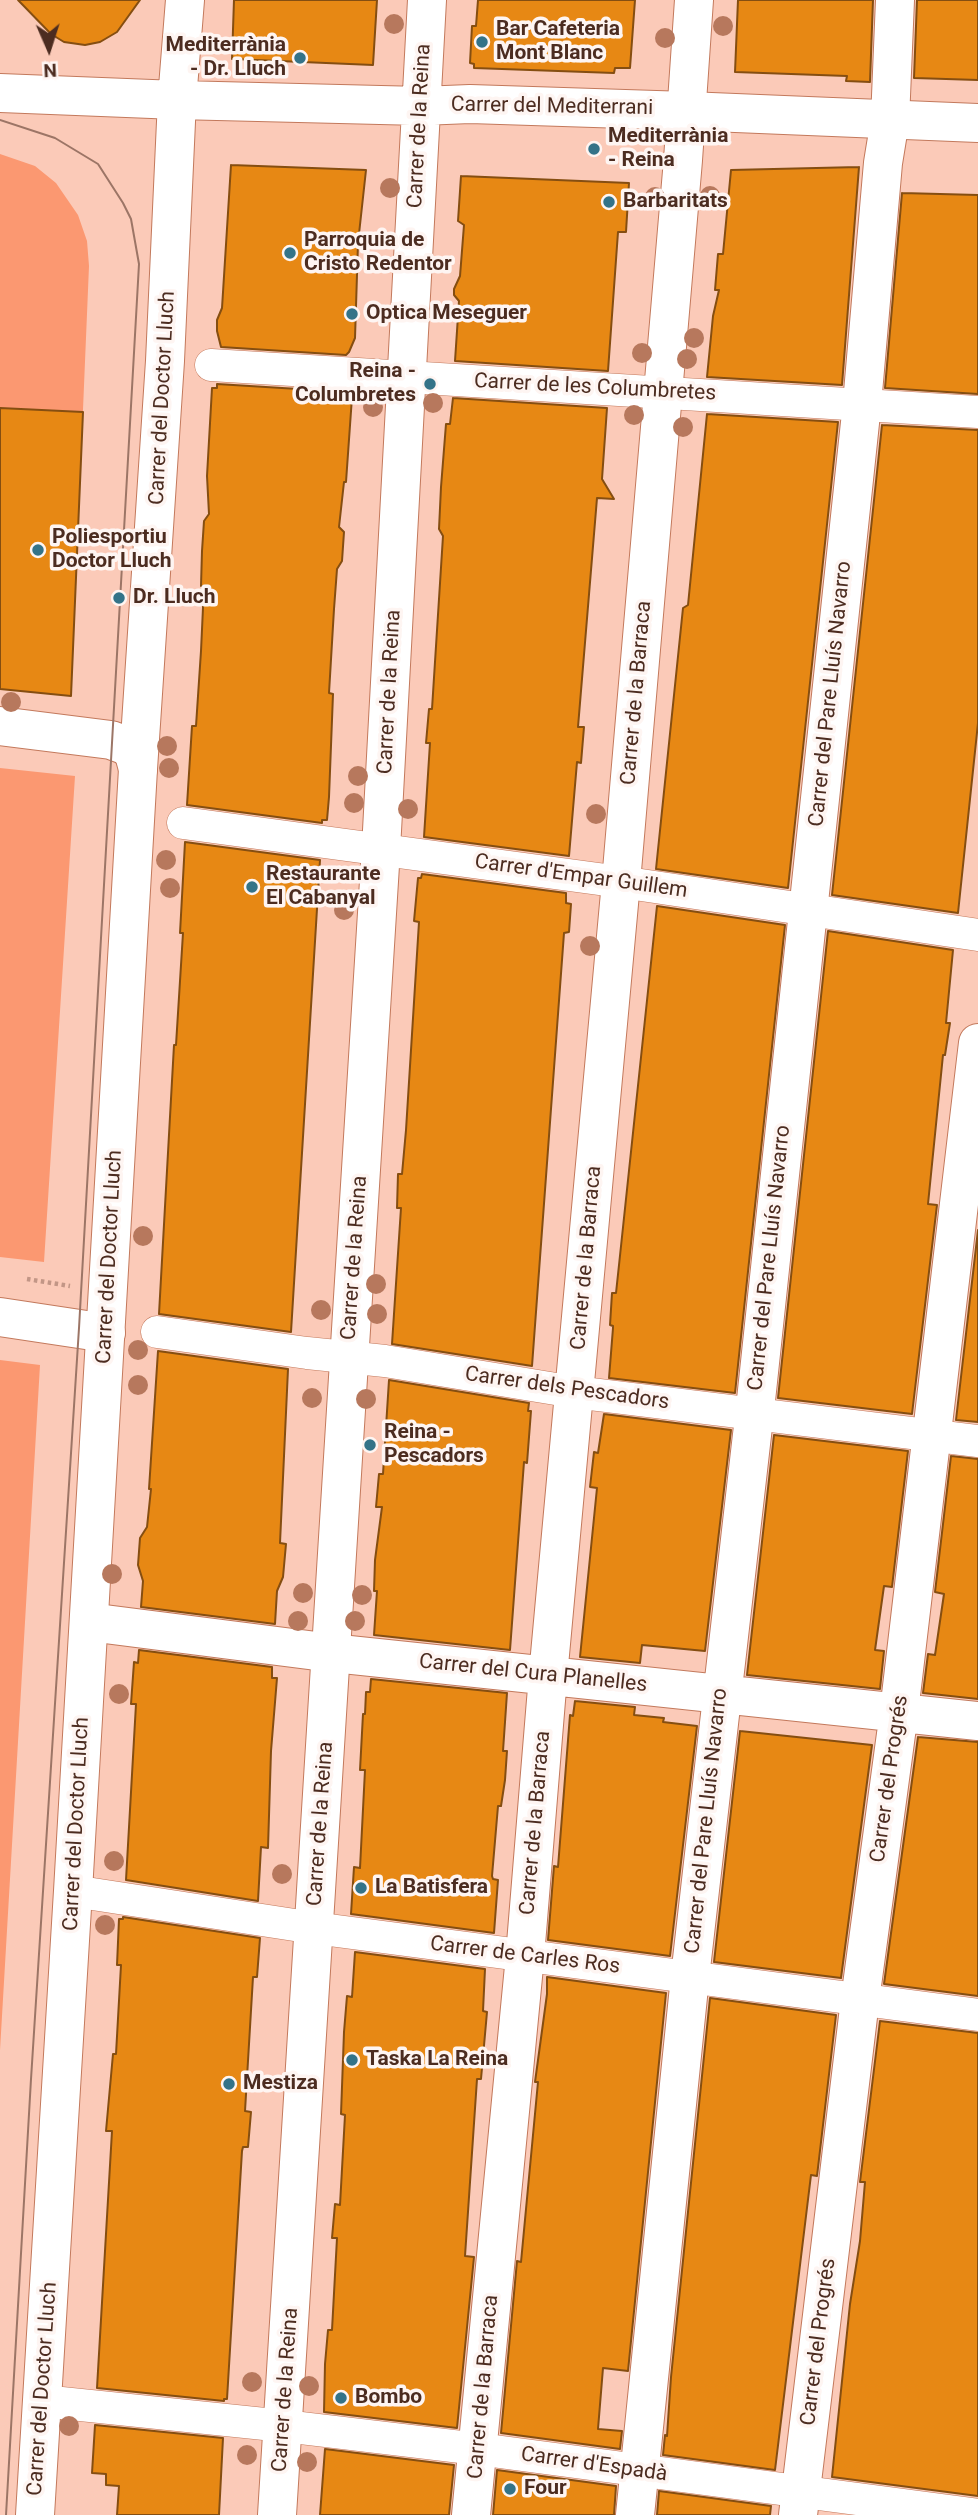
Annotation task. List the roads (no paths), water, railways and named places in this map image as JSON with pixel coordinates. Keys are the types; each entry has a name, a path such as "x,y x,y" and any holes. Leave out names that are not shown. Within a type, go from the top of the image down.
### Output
{"street":[{"name":"Carrer del Doctor Lluch","path":"35,2515 185,0"},
{"name":"Carrer de la Reina","path":"278,2515 381,849 427,0"},
{"name":"Carrer de la Barraca","path":"471,2515 525,1956 548,1675 621,882 687,111 694,0"},
{"name":"Carrer del Pare Lluís Navarro","path":"635,2515 721,1695 754,1414 862,404 883,163 890,120 895,0"},
{"name":"Carrer del Mediterrani","path":"0,93 421,106 470,104 978,123"},
{"name":"Carrer de les Columbretes","path":"211,365 978,412"},
{"path":"0,726 111,740 127,746 134,754 138,769"},
{"name":"Carrer d'Empar Guillem","path":"183,823 621,882 978,935"},
{"name":"Carrer del Progrés","path":"799,2503 860,2000 899,1712 978,1043"},
{"path":"0,1317 106,1332"},
{"name":"Carrer dels Pescadors","path":"157,1332 385,1361 574,1392 978,1441"},
{"name":"Carrer del Cura Planelles","path":"89,1622 332,1653 978,1721"},
{"name":"Carrer de Carles Ros","path":"73,1891 314,1928 978,2015"},
{"name":"Carrer d'Espadà","path":"42,2401 478,2449 639,2471 799,2503 978,2515"}],"tram line":[{"path":"0,120 55,138 98,164 131,219 139,264 79,1328 6,2515"}],"place":[{"name":"Bar Cafeteria Mont Blanc","path":"482,42"},
{"name":"Mediterrània - Dr. Lluch","path":"300,58"},
{"name":"Mediterrània - Reina","path":"594,149"},
{"name":"Barbaritats","path":"609,202"},
{"name":"Parroquia de Cristo Redentor","path":"290,253"},
{"name":"Optica Meseguer","path":"352,314"},
{"name":"Reina - Columbretes","path":"430,384"},
{"name":"Poliesportiu Doctor Lluch","path":"38,550"},
{"name":"Dr. Lluch","path":"119,598"},
{"name":"Restaurante El Cabanyal","path":"252,887"},
{"name":"Reina - Pescadors","path":"370,1445"},
{"name":"La Batisfera","path":"361,1888"},
{"name":"Taska La Reina","path":"352,2060"},
{"name":"Mestiza","path":"229,2084"},
{"name":"Bombo","path":"341,2398"},
{"name":"Four","path":"510,2489"}]}
